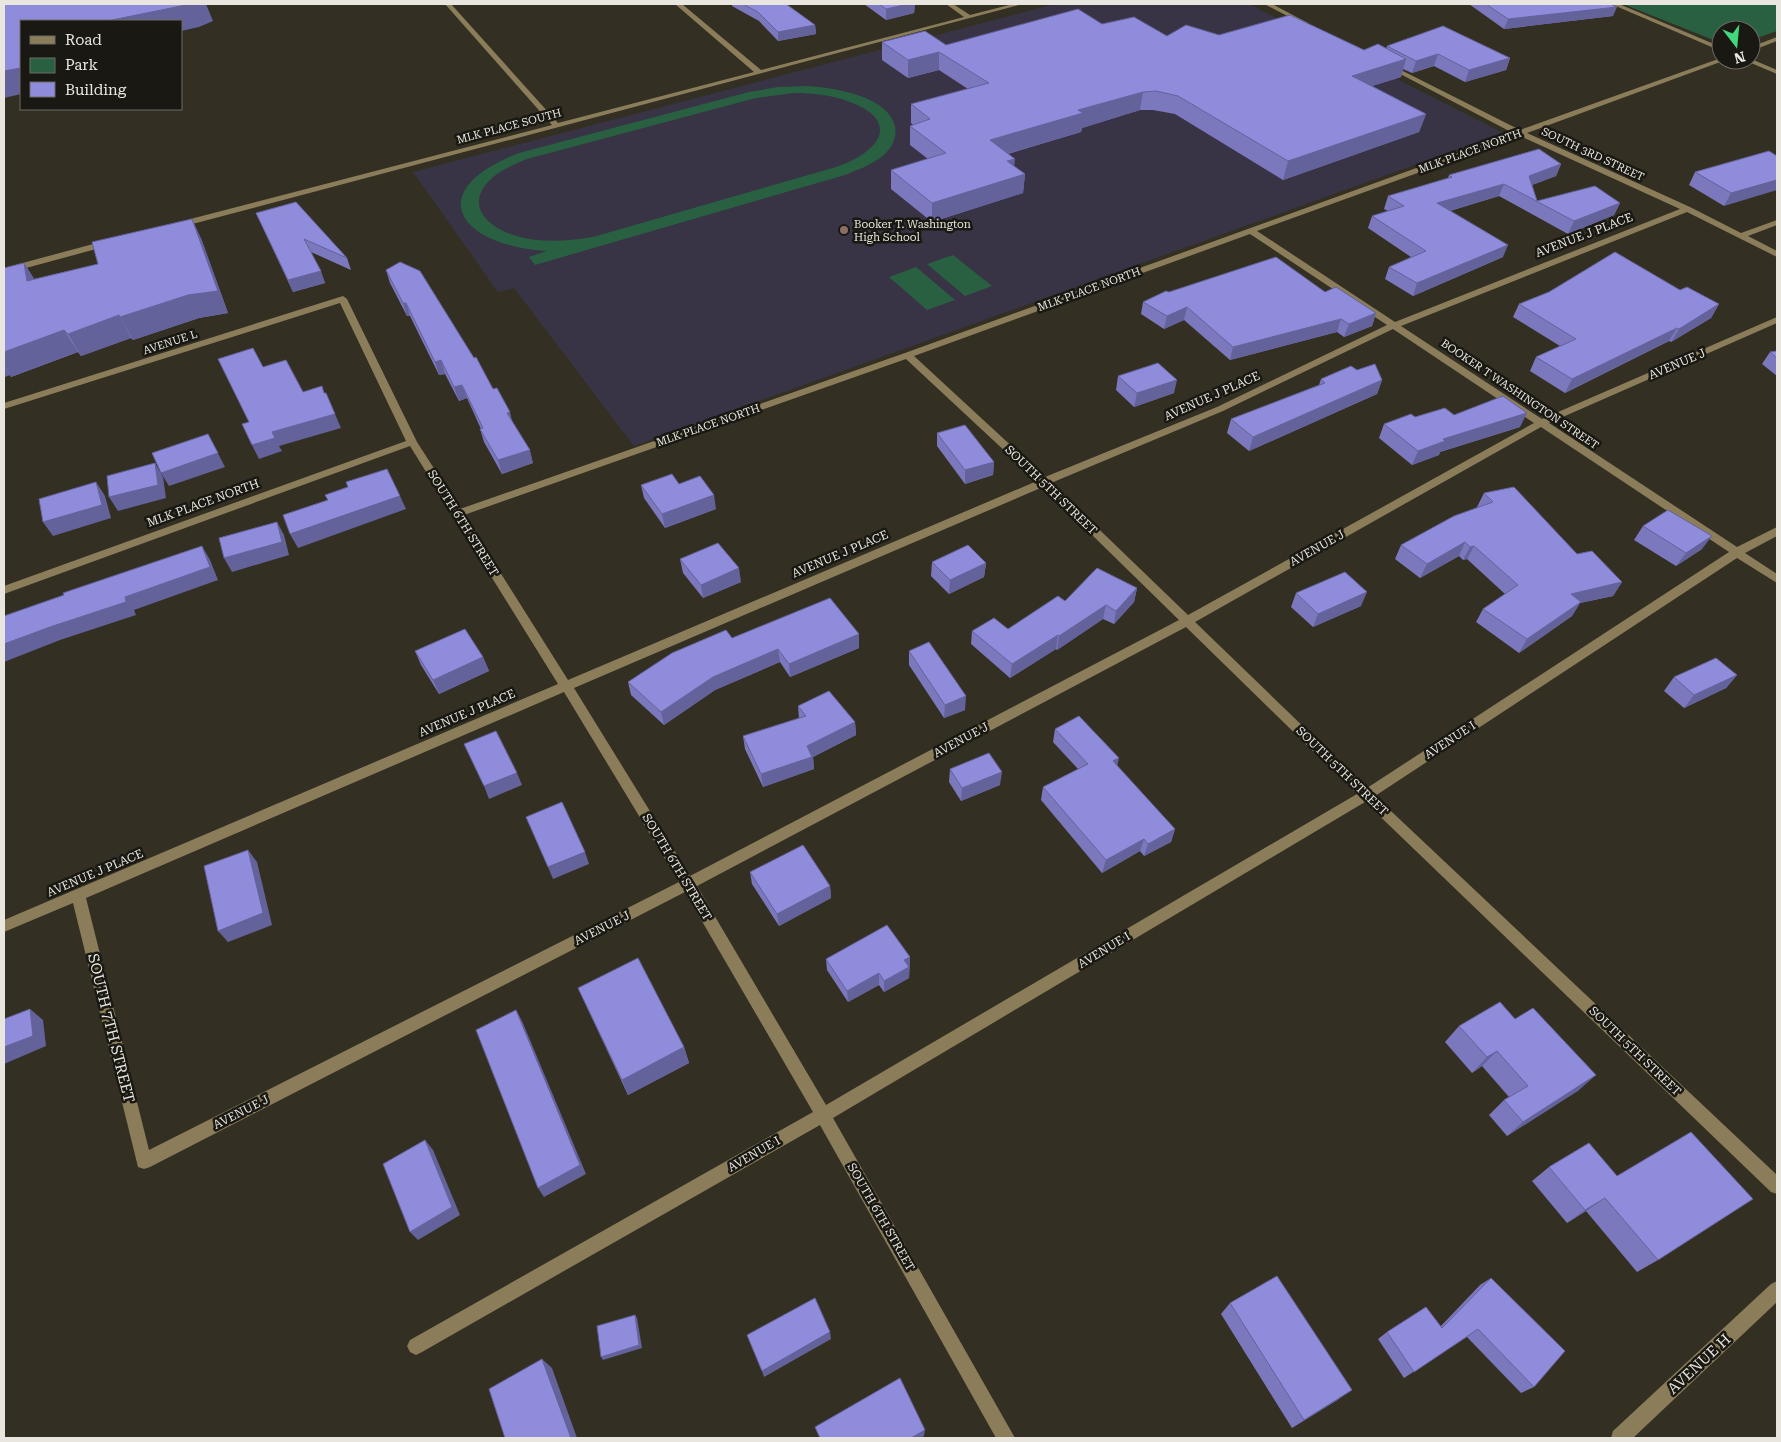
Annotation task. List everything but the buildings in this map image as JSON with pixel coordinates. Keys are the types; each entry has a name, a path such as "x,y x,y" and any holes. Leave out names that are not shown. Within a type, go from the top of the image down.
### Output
{"street":[{"path":"448,4 556,125"},
{"path":"678,4 759,72"},
{"path":"949,4 969,17"},
{"name":"MLK PLACE SOUTH","path":"166,228 1020,4"},
{"path":"1267,4 1317,28"},
{"path":"1614,4 1711,45"},
{"path":"1761,45 1777,39"},
{"name":"SOUTH 3RD STREET","path":"1376,59 1496,122 1687,209 1777,254"},
{"name":"MLK PLACE NORTH","path":"456,514 908,355 1711,64"},
{"path":"1761,66 1777,72"},
{"name":"AVENUE J PLACE","path":"4,926 1044,482 1220,410 1394,325 1687,209"},
{"path":"1741,236 1777,222"},
{"name":"BOOKER T WASHINGTON STREET","path":"1250,230 1777,579"},
{"path":"4,271 118,240"},
{"name":"AVENUE L","path":"4,406 343,299"},
{"name":"SOUTH 6TH STREET","path":"343,299 412,442 688,884 823,1116 1006,1438"},
{"name":"AVENUE J","path":"144,1161 688,884 1187,621 1541,423 1777,320"},
{"name":"SOUTH 5TH STREET","path":"908,355 1044,482 1366,795 1777,1186"},
{"name":"MLK PLACE NORTH","path":"4,590 412,442"},
{"name":"AVENUE I","path":"416,1346 823,1116 1366,795 1736,553 1777,530"},
{"name":"SOUTH 7TH STREET","path":"78,895 144,1161"},
{"name":"AVENUE H","path":"1620,1438 1777,1290"}],"shaded area":[{"name":"Booker T. Washington High School","path":"1055,4 1249,4 1503,133 634,446 514,288 498,292 413,172"}],"green space":[{"path":"1623,4 1777,4 1777,31 1761,37 1761,20 1711,20 1711,39"},
{"path":"808,86 833,89 849,92 872,101 881,106 893,120 895,135 893,143 888,151 876,161 845,175 535,265 529,257 547,251 517,247 492,239 474,228 463,215 461,200 469,184 488,168 519,153 749,92 778,87","holes":["800,93 836,98 867,110 876,119 880,128 878,138 862,154 836,167 593,237 556,241 520,237 501,230 492,224 485,218 481,210 479,202 481,192 488,182 501,171 527,159 756,98"]},
{"path":"953,255 992,286 965,296 927,264"},
{"path":"916,267 955,300 927,310 889,277"}],"place":[{"name":"Booker T. Washington High School","path":"844,230"}]}
